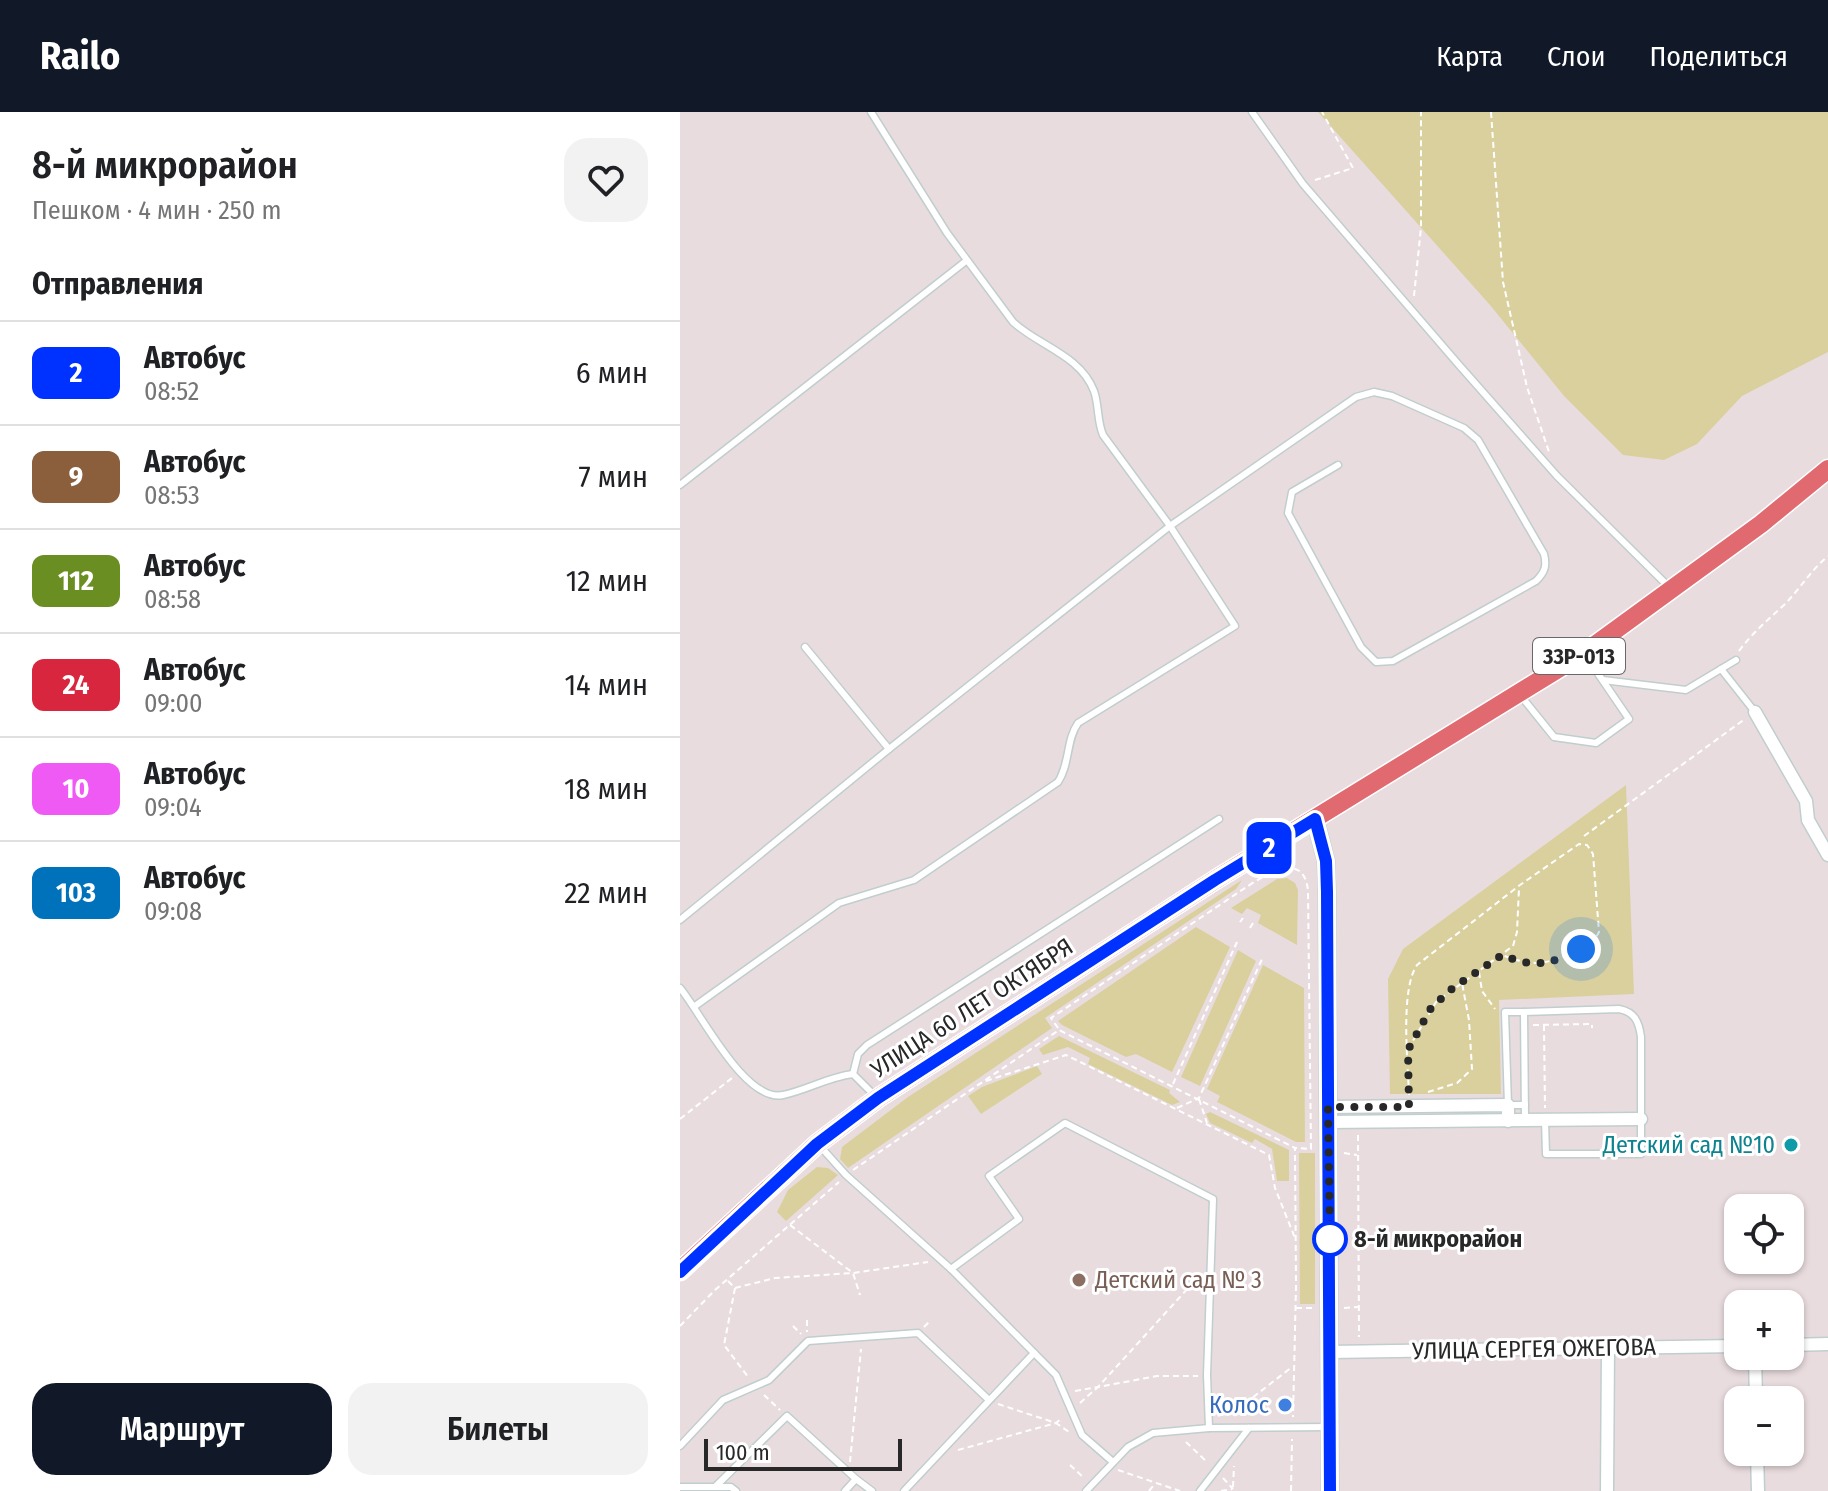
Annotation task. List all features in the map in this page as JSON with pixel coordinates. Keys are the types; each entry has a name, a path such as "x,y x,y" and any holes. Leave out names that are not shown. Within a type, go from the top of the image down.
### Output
{"main road":[{"name":"33Р-013","path":"1315,819 1584,653 1761,524 1828,469"},
{"name":"УЛИЦА 60 ЛЕТ ОКТЯБРЯ","path":"680,1271 817,1144 878,1098 1315,819"},
{"path":"1315,819 1326,861 1330,1491"}],"street":[{"path":"1755,712 1806,801 1808,820 1828,855"},
{"path":"1328,1115 1409,1107 1508,1105 1508,1121"},
{"path":"1328,1115 1508,1121 1542,1115 1641,1119"},
{"path":"1804,1345 1828,1344"},
{"name":"УЛИЦА СЕРГЕЯ ОЖЕГОВА","path":"1330,1352 1724,1346"},
{"path":"1607,1491 1608,1348"},
{"path":"1757,1466 1758,1491"}],"lane":[{"path":"1252,112 1303,184 1413,313 1557,476 1671,590"},
{"path":"695,1006 839,903 914,880 1058,782 1066,763 1072,730 1078,723 1235,626 1170,526 1103,435 1089,382 1064,356 1023,332 1013,322 966,261 873,113"},
{"path":"680,485 966,261"},
{"path":"680,920 1170,526 1356,397 1374,392 1392,396 1464,428 1478,440 1544,554 1547,564 1543,574 1536,581 1393,661 1376,662 1361,647 1288,513 1292,492 1338,465"},
{"path":"805,647 889,749"},
{"path":"1520,695 1554,737 1596,743 1629,719 1584,653"},
{"path":"1603,680 1686,690 1736,660"},
{"path":"1721,669 1755,712"},
{"path":"853,1074 858,1054 867,1045 1219,819"},
{"path":"680,988 739,1072 762,1091 773,1096 853,1074"},
{"path":"1525,1105 1508,1105 1505,1012 1619,1009 1632,1014 1639,1024 1641,1037 1641,1154 1546,1154 1542,1115"},
{"path":"1524,1012 1525,1120"},
{"path":"853,1074 878,1098"},
{"path":"951,1269 1019,1219 989,1176 1065,1123 1213,1199 1207,1375 1209,1428"},
{"path":"817,1144 846,1175 951,1269 1056,1375 1082,1435 1110,1464"},
{"path":"680,1446 723,1400 769,1380 808,1341 918,1333 989,1400"},
{"path":"904,1491 1034,1353"},
{"path":"716,1486 787,1416 872,1491"},
{"path":"1086,1491 1110,1464 1140,1439 1153,1433 1209,1428 1330,1427"},
{"path":"1200,1491 1249,1428"},
{"path":"845,1491 856,1479"},
{"path":"680,1487 731,1487 736,1491"}],"path":[{"path":"1303,184 1353,168 1322,112"},
{"path":"1413,313 1421,227 1421,112"},
{"path":"1491,112 1503,282 1527,387 1557,476"},
{"path":"1736,660 1751,634 1785,604 1828,556"},
{"path":"1584,836 1755,712"},
{"path":"1409,1107 1407,993 1413,972 1422,960 1520,885 1579,844 1587,845 1593,854 1599,932 1592,942 1547,964 1502,955"},
{"path":"1059,1030 1051,1018 1259,879 1279,869 1295,869 1306,878 1308,891 1311,1149 1295,1148"},
{"path":"1408,1050 1431,1008 1502,955 1516,940 1520,885"},
{"path":"1240,922 1243,918"},
{"path":"1250,928 1253,923"},
{"path":"1172,1085 1237,942"},
{"path":"1175,1109 1199,1098 1263,957"},
{"path":"1479,971 1485,999 1495,1009 1505,1012"},
{"path":"1426,1092 1457,1083 1472,1069 1469,1020 1462,982"},
{"path":"1524,1025 1592,1024 1592,1028"},
{"path":"1542,1115 1545,1111 1544,1025"},
{"path":"983,1082 1066,1055 1269,1155 1275,1188 1296,1239"},
{"path":"1545,1071 1553,1071"},
{"path":"680,1119 739,1072"},
{"path":"1409,1093 1417,1092"},
{"path":"1199,1098 1207,1124"},
{"path":"1358,1155 1359,1352"},
{"path":"789,1225 853,1273 860,1295"},
{"path":"735,1288 775,1278 853,1273 941,1260"},
{"path":"1064,1393 1098,1387 1211,1263"},
{"path":"726,1280 735,1288"},
{"path":"1290,1490 1296,1286"},
{"path":"735,1288 724,1345 755,1386 787,1416"},
{"path":"849,1472 862,1338"},
{"path":"1209,1419 1243,1405 1293,1365"},
{"path":"989,1400 1056,1423 1078,1439"},
{"path":"1173,1430 1233,1489"},
{"path":"1233,1489 1234,1449"},
{"path":"1110,1464 1154,1484 1180,1491"},
{"path":"1070,1465 1091,1484"},
{"path":"1149,1491 1154,1484"},
{"path":"1221,1491 1233,1489"}],"shaded area":[{"path":"1318,112 1828,112 1828,352 1742,396 1697,444 1664,460 1623,455 1564,396 1490,305"},
{"path":"1626,785 1634,994 1499,1000 1501,1094 1390,1094 1388,979 1403,949"},
{"path":"1287,878 1295,883 1298,890 1297,945 1258,923 1261,915 1247,908 1242,914 1231,908 1277,879"},
{"path":"1242,880 1236,889 1045,1018 1052,1028 848,1168 840,1159 842,1147 908,1097"},
{"path":"1196,927 1230,947 1172,1072 1136,1054 1126,1057 1058,1021"},
{"path":"1238,950 1256,961 1200,1086 1181,1077"},
{"path":"1263,965 1304,988 1305,1142 1296,1142 1217,1102 1220,1096 1207,1089"},
{"path":"1059,1036 1170,1090 1169,1093 1180,1102 1172,1105 1088,1064 1090,1058 1068,1047 1043,1055 1039,1049"},
{"path":"1037,1066 1042,1074 981,1114 968,1096 982,1087"},
{"path":"1210,1112 1289,1150 1289,1181 1277,1181 1272,1149 1255,1139 1252,1143 1210,1123 1206,1114"},
{"path":"1299,1153 1315,1153 1315,1304 1300,1304"},
{"path":"817,1167 828,1168 838,1175 786,1221 777,1212 788,1190"}],"bus line":[{"name":"2","path":"680,1272 817,1144 878,1098 1315,819 1326,861 1327,892 1330,1491"}],"place":[{"name":"Детский сад №10","path":"1791,1145"},
{"name":"8-й микрорайон","path":"1330,1239"},
{"name":"Детский сад № 3","path":"1079,1280"},
{"name":"Колос","path":"1285,1405"}],"route":[{"path":"1330,1239 1328,1107 1409,1107 1408,1050 1436,1002 1502,955 1547,964 1581,949"}]}
